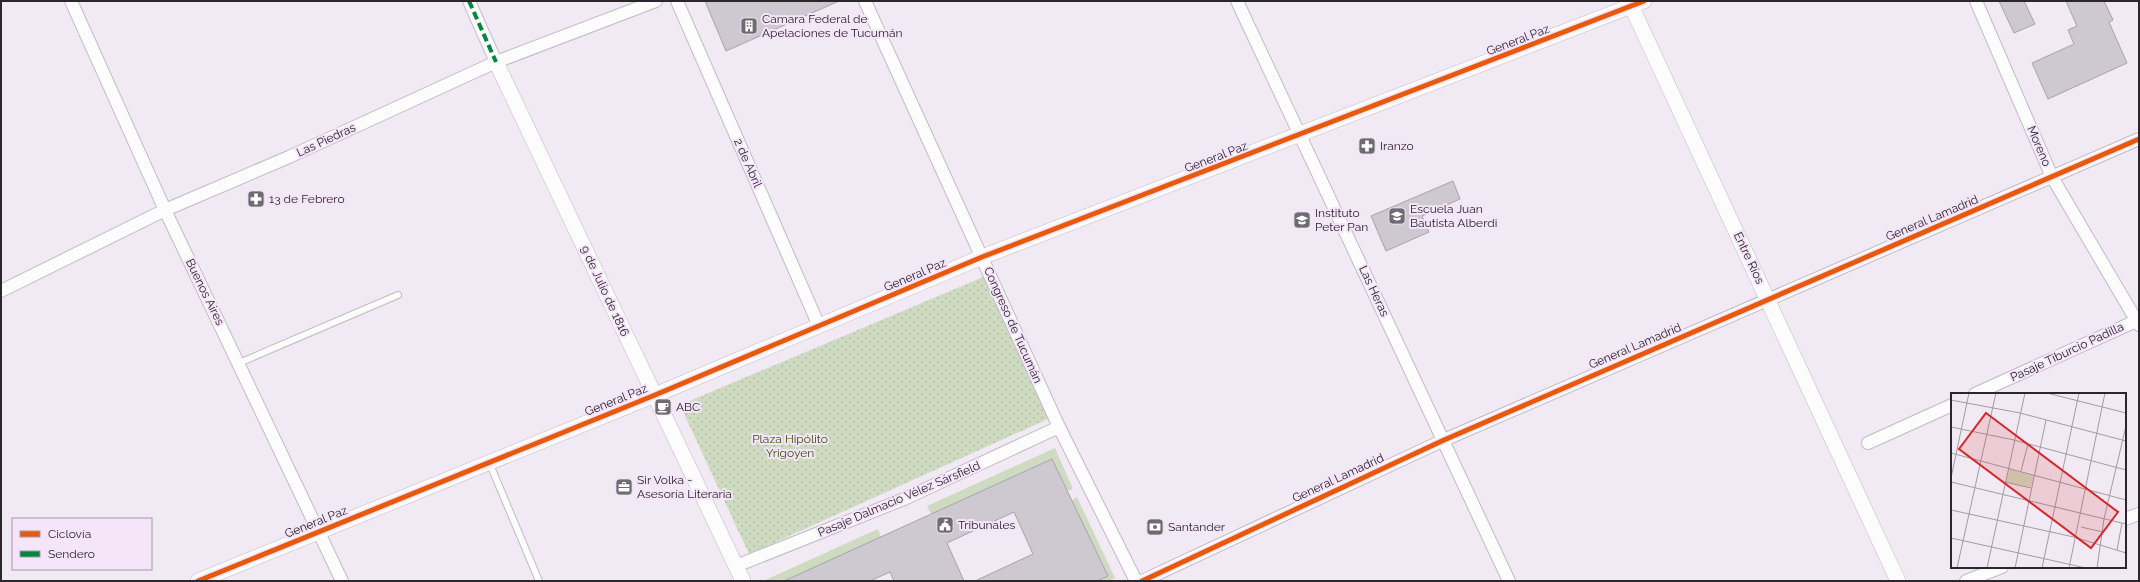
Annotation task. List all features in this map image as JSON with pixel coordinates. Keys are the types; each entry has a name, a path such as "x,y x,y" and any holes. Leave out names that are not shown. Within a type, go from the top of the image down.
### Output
{"street":[{"name":"Buenos Aires","path":"72,1 165,210 342,581"},
{"name":"9 de Julio de 1816","path":"468,1 742,581"},
{"name":"Las Piedras","path":"1,291 165,210 289,157 496,62 656,1"},
{"name":"2 de Abril","path":"677,1 819,326"},
{"name":"Congreso de Tucumán","path":"866,1 1060,427 1136,581"},
{"name":"Las Heras","path":"1237,1 1509,581"},
{"name":"Moreno","path":"1976,1 2052,177 2138,323"},
{"name":"General Paz","path":"198,581 654,395 982,257 1300,135 1635,3"},
{"name":"Entre Ríos","path":"1635,3 1768,299 1898,581"},
{"name":"General Lamadrid","path":"1142,581 1444,440 2139,138"},
{"name":"Pasaje Tiburcio Padilla","path":"1978,393 2138,323"},
{"path":"1868,443 1951,405"},
{"name":"Pasaje Dalmacio Vélez Sársfield","path":"736,566 904,499 1060,427"},
{"path":"2126,519 2139,514"},
{"path":"1966,581 1999,568"}],"lane":[{"path":"239,363 398,295"},
{"path":"489,462 539,581"}],"green space":[{"name":"Plaza Hipólito Yrigoyen","path":"988,275 1048,419 749,554 680,405"},
{"path":"1055,448 1073,489 1067,491 1052,459 931,514 927,506"},
{"path":"1077,497 1115,578 1109,581 1097,581 1107,576 1072,500"},
{"path":"878,529 881,537 784,581 763,581"}],"building":[{"name":"Camara Federal de Apelaciones de Tucumán","path":"705,1 839,1 726,51"},
{"path":"1999,1 2024,1 2035,24 2014,33"},
{"path":"2066,1 2104,1 2113,20 2109,22 2127,63 2048,99 2032,63 2074,44 2068,30 2077,26"},
{"name":"Escuela Juan Bautista Alberdi","path":"1453,181 1460,199 1422,216 1429,232 1386,251 1371,216"},
{"name":"Tribunales","path":"1052,459 1108,576 1097,581 975,581 1033,554 1014,512 947,543 964,581 894,581 890,572 870,581 784,581"}],"marked path":[{"path":"469,1 496,62"}],"cycle path":[{"path":"198,581 655,395 982,257 1644,1"},
{"path":"1142,581 1444,440 2139,139"}],"place":[{"name":"Camara Federal de Apelaciones de Tucumán","path":"749,26"},
{"name":"Iranzo","path":"1367,146"},
{"name":"13 de Febrero","path":"256,199"},
{"name":"Escuela Juan Bautista Alberdi","path":"1397,216"},
{"name":"Instituto Peter Pan","path":"1302,220"},
{"name":"ABC","path":"663,407"},
{"name":"Sir Volka - Asesoría Literaria","path":"624,487"},
{"name":"Tribunales","path":"945,525"},
{"name":"Santander","path":"1155,527"}]}
